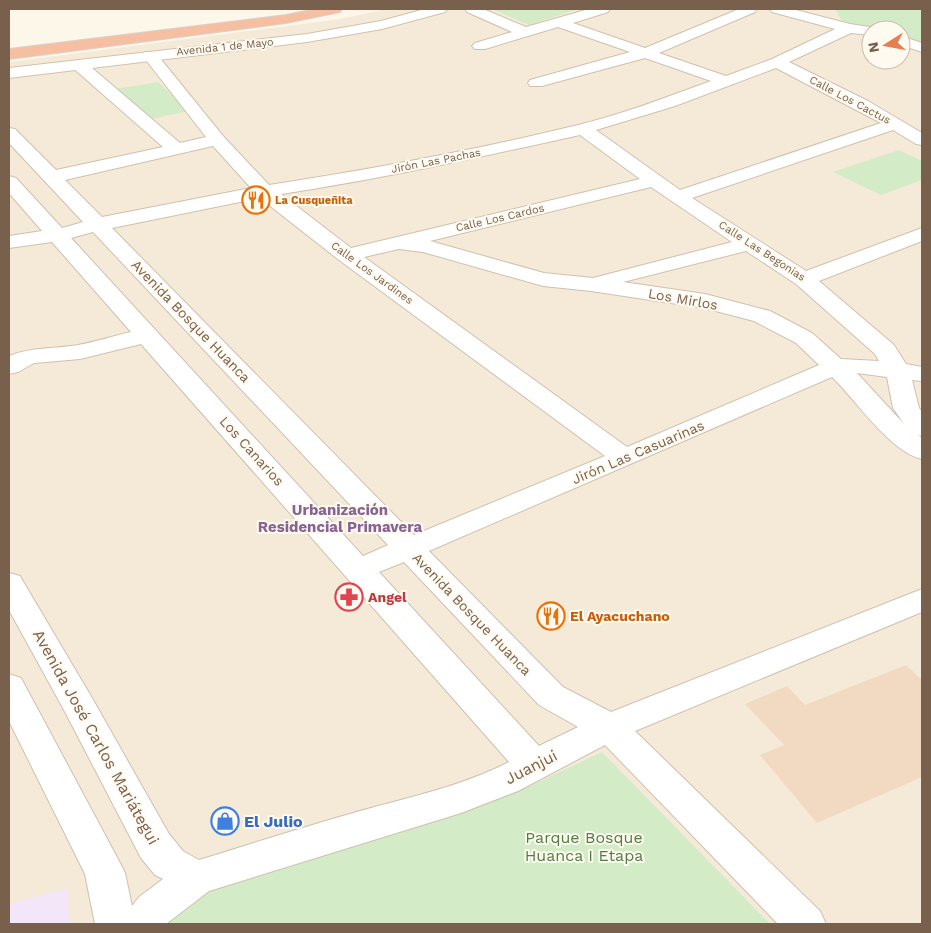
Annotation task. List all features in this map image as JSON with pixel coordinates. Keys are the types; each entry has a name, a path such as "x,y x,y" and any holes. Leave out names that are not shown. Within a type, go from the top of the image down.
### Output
{"highway":[{"path":"9,54 286,19 335,9"}],"street":[{"name":"Avenida 1 de Mayo","path":"9,73 307,38 382,25 440,9"},
{"path":"472,9 527,33"},
{"path":"480,46 603,9"},
{"path":"536,83 645,53 750,9"},
{"path":"777,9 861,30"},
{"path":"560,23 726,81"},
{"name":"Jirón Las Pachas","path":"9,242 58,235 99,224 264,191 338,180 437,161 583,129 669,102 777,62 849,28"},
{"name":"Calle Los Jardines","path":"150,55 217,140 264,191 346,254 625,458"},
{"name":"Calle Los Cactus","path":"777,62 922,140"},
{"path":"79,64 176,149"},
{"path":"677,197 895,124"},
{"name":"Calle Las Begonias","path":"583,129 677,197 804,278 910,373 906,408 922,428"},
{"name":"Avenida Bosque Huanca","path":"9,133 99,224 551,696 609,727 805,924"},
{"path":"52,177 217,140"},
{"name":"Calle Los Cardos","path":"346,254 654,181"},
{"name":"Los Canarios","path":"9,182 535,766"},
{"path":"804,278 922,234"},
{"name":"Los Mirlos","path":"396,242 425,246 543,279 591,284 705,301 762,316 804,338 858,388 888,424 922,451"},
{"path":"591,284 750,243"},
{"path":"9,366 19,359 35,354 77,353 148,335"},
{"path":"170,359 215,346"},
{"name":"Jirón Las Casuarinas","path":"359,569 625,458 836,366 863,366 910,373"},
{"name":"Avenida José Carlos Mariátegui","path":"9,583 80,707 155,846 169,862 196,878"},
{"name":"Juanjui","path":"142,924 153,910 196,878 336,834 448,802 505,781 609,727 922,600"},
{"path":"9,686 105,873 115,924"}],"shaded area":[{"path":"387,9 922,9 922,924 9,924 9,62 340,19"},
{"path":"68,888 69,924 9,924 9,904"}],"green space":[{"path":"492,9 578,9 529,25"},
{"path":"835,9 922,9 922,45 911,41 911,20 861,20 861,27 842,21"},
{"path":"158,82 189,111 147,120 115,89"},
{"path":"899,150 922,161 922,180 881,195 833,172"},
{"name":"Parque Bosque Huanca I Etapa","path":"602,752 770,924 165,924 168,919 201,893 515,793"}],"building":[{"path":"906,665 922,680 922,777 817,823 760,755 784,745 745,704 787,686 805,705"}],"place":[{"name":"La Cusqueñita","path":"256,200"},
{"name":"Angel","path":"349,597"},
{"name":"El Ayacuchano","path":"551,616"},
{"name":"El Julio","path":"225,821"}],"district":[{"name":"Urbanización Residencial Primavera","path":"340,518"}]}
